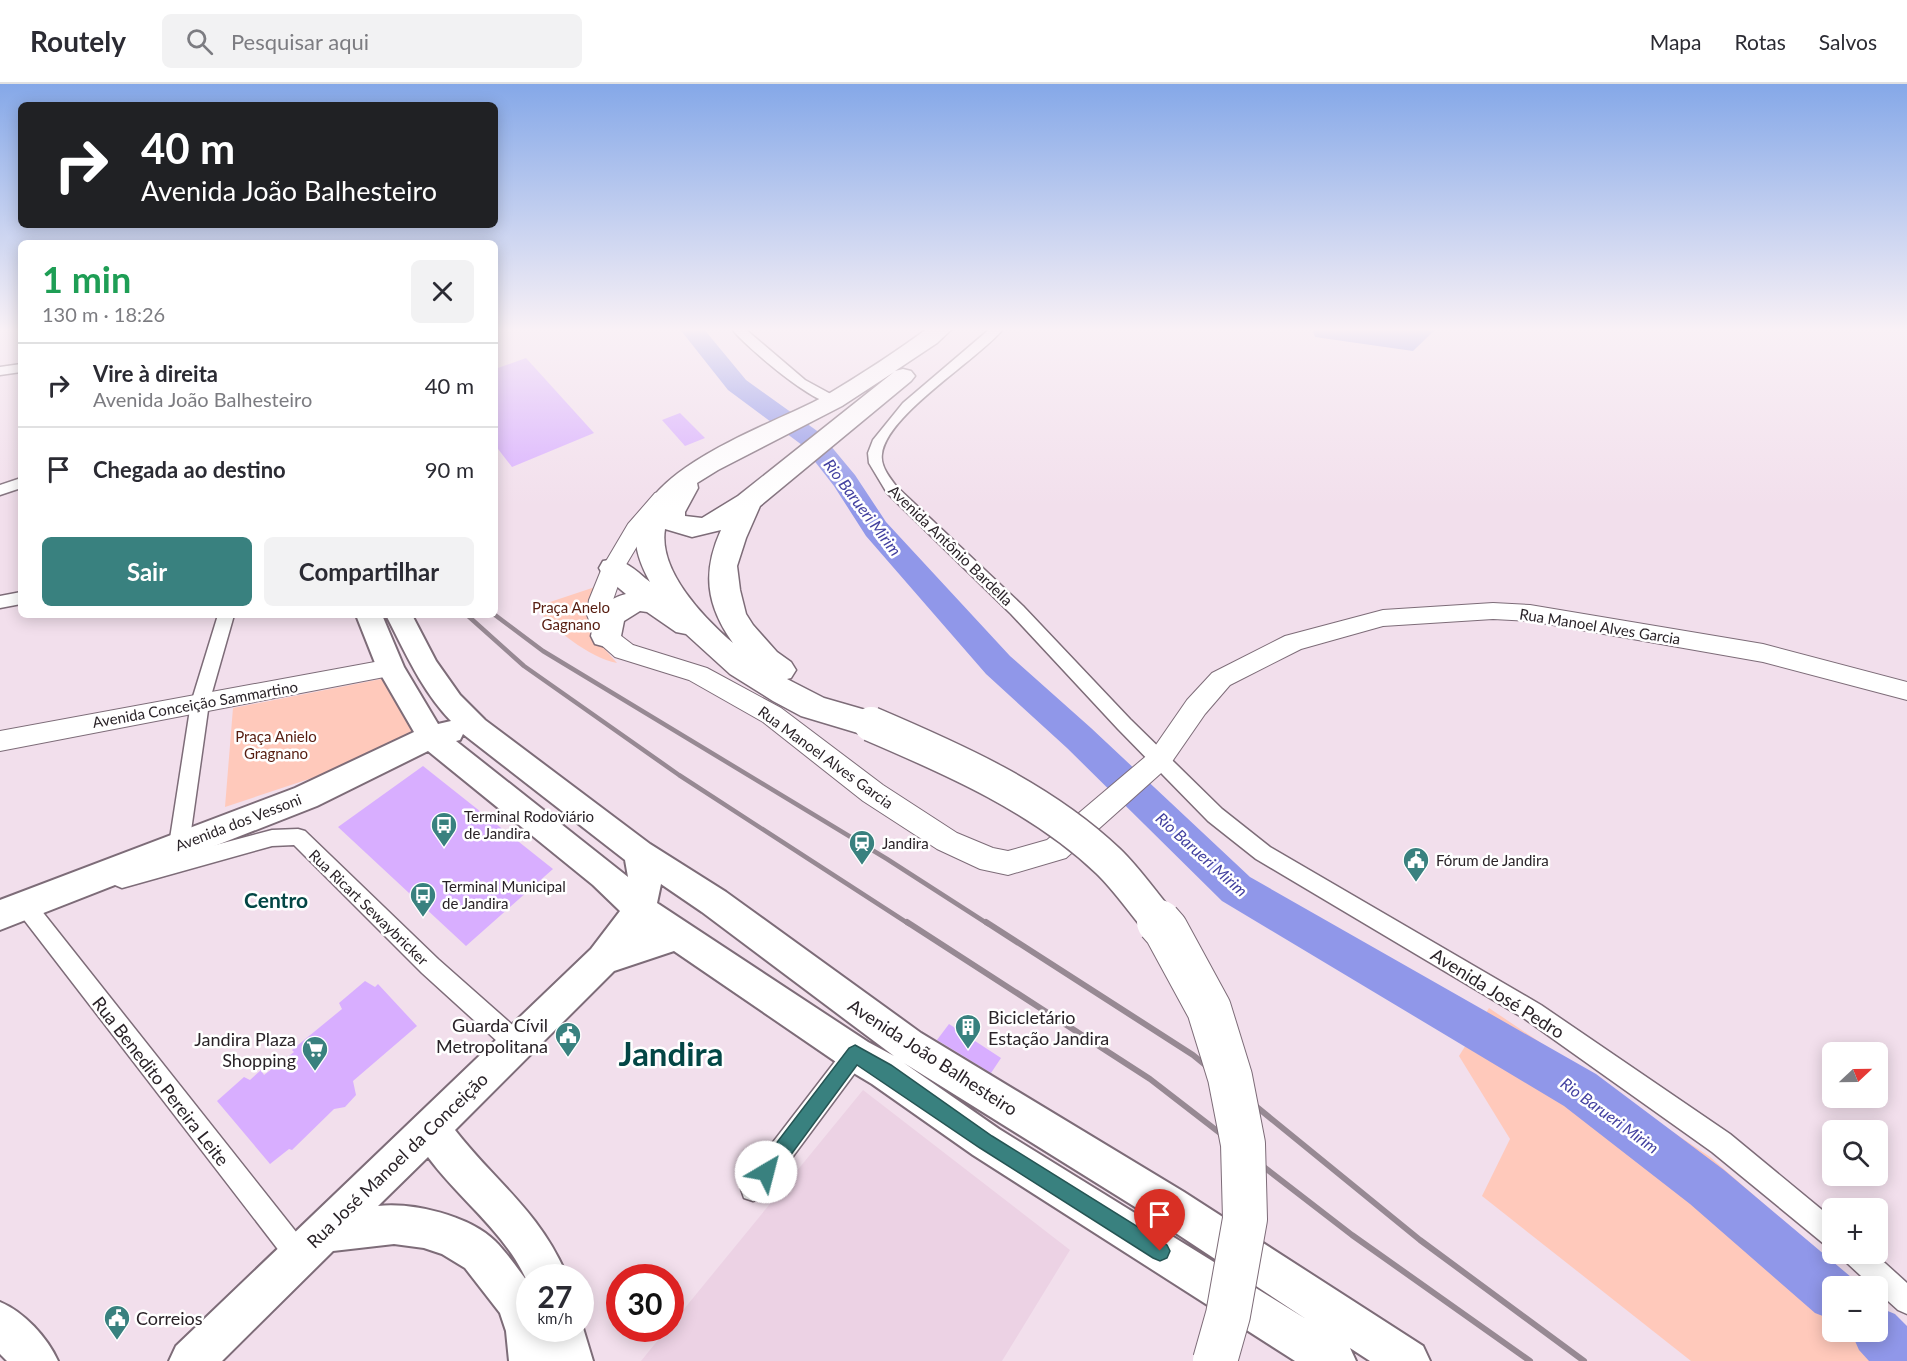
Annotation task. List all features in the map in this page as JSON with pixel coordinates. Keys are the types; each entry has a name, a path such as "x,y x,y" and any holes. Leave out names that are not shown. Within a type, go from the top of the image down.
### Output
{"highway":[{"path":"706,637 680,608 663,580 653,555 650,535 655,519 681,484 709,464 758,441 852,388"},
{"path":"681,484 671,512 671,521 682,528 696,530 713,524 748,502 890,388"},
{"path":"823,406 844,406 848,413 843,426"},
{"path":"748,502 723,566 725,590 731,614 742,633 766,660 857,719"},
{"path":"613,568 766,682 807,705 857,719 928,748 1019,796 1053,817 1108,861 1166,930 1209,1009 1230,1077 1243,1144 1245,1219 1228,1315 1215,1361"},
{"path":"606,636 610,616 626,603 637,600 655,601"}],"main road":[{"path":"370,618 391,668 432,737 604,875 640,909 855,1054 885,1071 986,1142 1334,1361"},
{"name":"Avenida João Balhesteiro","path":"401,618 425,666 450,702 475,728 639,853 714,902 908,1045 1170,1206 1408,1361"},
{"name":"Avenida dos Vessoni","path":"13,910 306,797 432,737 475,728"},
{"path":"639,853 646,871 645,899 640,909"},
{"name":"Rua José Manoel da Conceição","path":"191,1361 603,960 640,909"},
{"name":"Rua José Manoel da Conceição","path":"603,960 676,935"},
{"path":"430,1128 456,1162 504,1213 541,1264"},
{"path":"311,1244 394,1224 424,1228 453,1238 479,1254 517,1301 527,1331 531,1361"},
{"path":"0,1323 36,1361"},
{"path":"567,1342 571,1361"}],"street":[{"path":"805,388 823,406"},
{"name":"Avenida Antônio Bardella","path":"929,388 879,437 875,453 877,469 890,488 910,509 1017,610 1155,765"},
{"path":"0,490 18,484"},
{"path":"606,636 599,615 601,600 613,568 636,530 658,502 681,484"},
{"path":"0,602 18,599"},
{"name":"Rua Manoel Alves Garcia","path":"606,636 624,651 698,674 772,715 873,793 947,841 990,860 1008,863 1056,850 1155,765 1196,707 1221,679 1293,642 1383,618 1493,611 1530,613 1763,653 1907,691"},
{"path":"178,845 201,703 225,618"},
{"name":"Avenida Conceição Sammartino","path":"0,741 391,668"},
{"name":"Avenida José Pedro","path":"1155,765 1263,853 1533,1012 1721,1143 1822,1226"},
{"name":"Rua Ricart Sewaybricker","path":"13,910 272,838 298,837 430,966 517,1044"},
{"name":"Rua Benedito Pereira Leite","path":"13,910 311,1244"},
{"path":"753,1189 855,1054"},
{"path":"1867,1264 1907,1301"}],"shaded area":[{"path":"863,1090 1070,1250 1002,1361 641,1361 656,1342 684,1342 684,1309"}],"green space":[{"name":"Praça Anelo Gagnano","path":"595,587 594,637 617,663 583,649 551,624 535,607"},
{"name":"Praça Anielo Gragnano","path":"386,678 400,700 412,732 315,777 225,807 233,708"},
{"path":"1489,1008 1710,1157 1822,1255 1822,1264 1833,1264 1846,1276 1822,1276 1822,1342 1888,1342 1888,1313 1907,1329 1907,1361 1691,1361 1482,1196 1510,1139 1459,1056"}],"building":[{"path":"498,388 553,388 594,433 512,467 498,449"},
{"path":"680,413 705,438 685,446 662,420"},
{"name":"Terminal Rodoviário de Jandira","path":"423,766 553,869 466,946 338,827"},
{"name":"Jandira Plaza Shopping","path":"365,981 375,987 378,984 417,1026 353,1081 356,1095 345,1107 334,1109 292,1150 289,1149 270,1164 217,1101 244,1077 250,1080 261,1070 264,1075 294,1052 292,1050 342,1009 339,1003"},
{"name":"Bicicletário Estação Jandira","path":"949,1024 1001,1058 991,1073 937,1040"}],"waterway":[{"name":"Rio Barueri Mirim","path":"741,388 811,439 845,481 876,529 998,665 1079,738 1236,889 1580,1090 1707,1187 1822,1286"},
{"name":"Rio Barueri Mirim","path":"1887,1342 1905,1361"}],"railway":[{"path":"498,617 543,651 887,859 988,924"},
{"path":"470,618 524,666 679,775 909,924"},
{"path":"907,922 1150,1079 1352,1235 1530,1361"},
{"path":"986,922 1193,1055 1420,1240 1584,1361"}],"place":[{"name":"Terminal Rodoviário de Jandira","path":"444,848"},
{"name":"Jandira","path":"862,866"},
{"name":"Fórum de Jandira","path":"1416,883"},
{"name":"Terminal Municipal de Jandira","path":"423,918"},
{"name":"Bicicletário Estação Jandira","path":"968,1050"},
{"name":"Guarda Cívil Metropolitana","path":"568,1058"},
{"name":"Jandira Plaza Shopping","path":"315,1072"},
{"name":"Correios","path":"117,1341"}],"district":[{"name":"Centro","path":"276,899"},
{"name":"Jandira","path":"671,1053"}],"route":[{"path":"766,1172 855,1054 885,1071 986,1142 1160,1251"}]}
